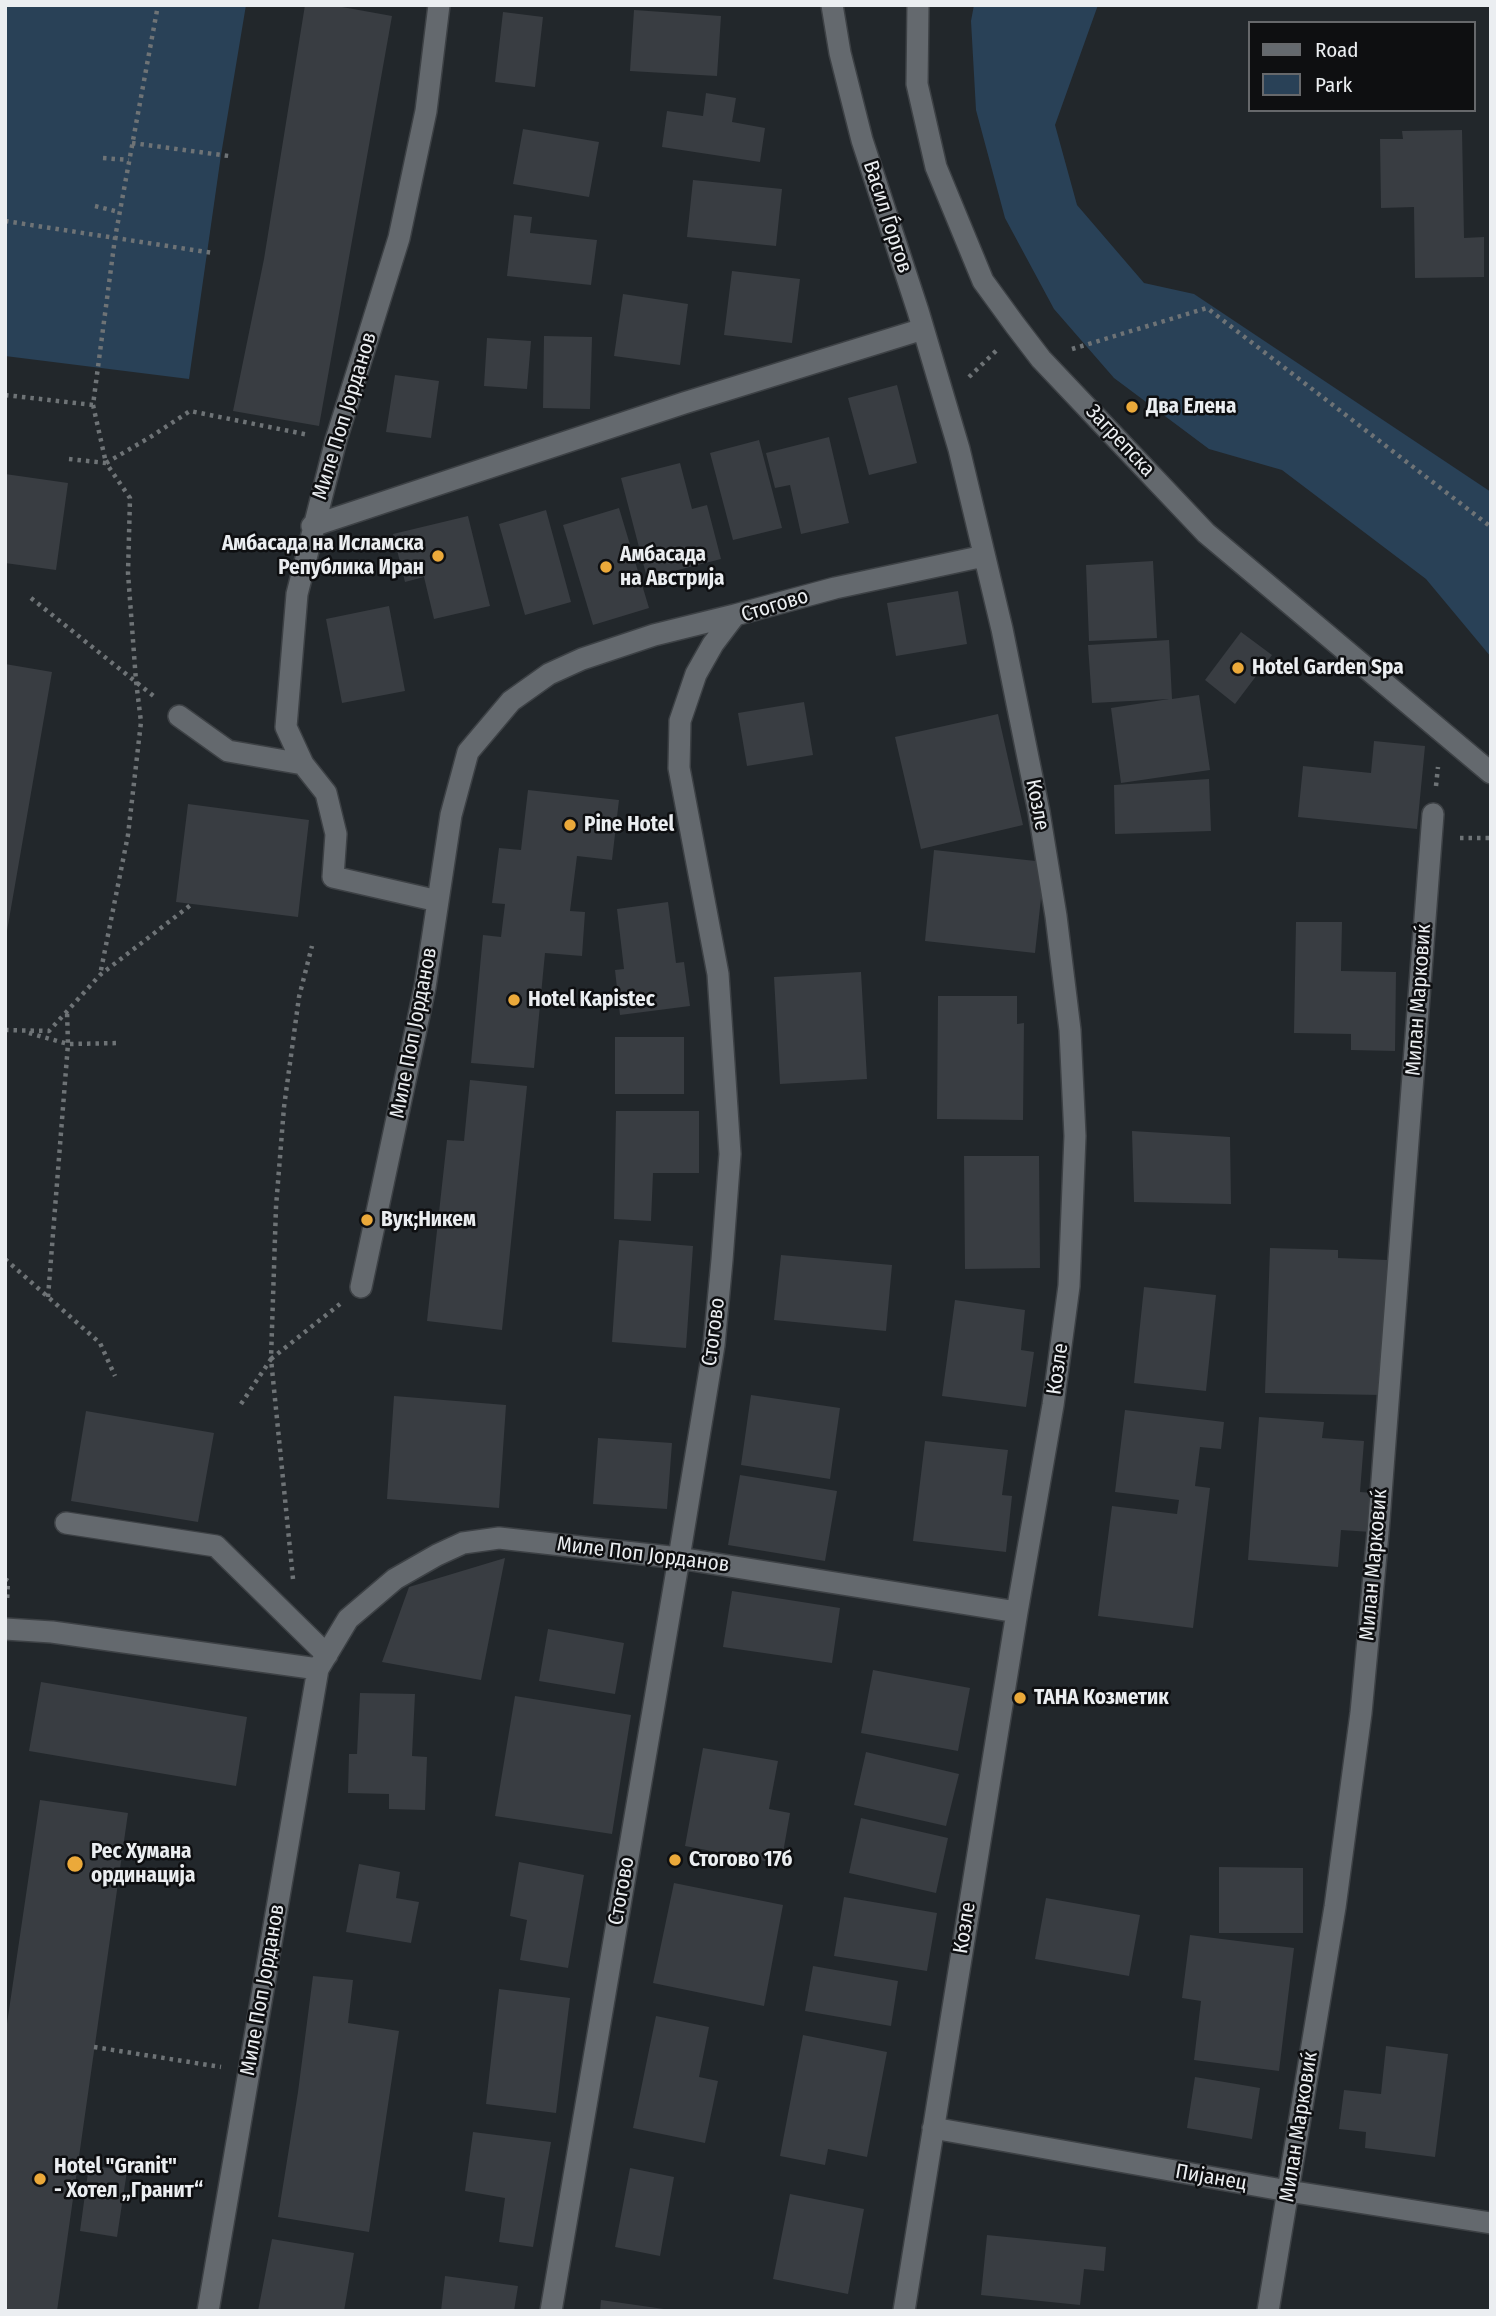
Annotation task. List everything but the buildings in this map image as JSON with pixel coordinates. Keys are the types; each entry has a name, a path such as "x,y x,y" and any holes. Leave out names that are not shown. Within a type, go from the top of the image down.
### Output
{"street":[{"name":"Миле Поп Јорданов","path":"438,901 333,877 336,835 326,793 303,764 286,727 297,594 312,526 336,440 399,238 426,111 439,5"},
{"name":"Васил Ѓоргов","path":"832,5 840,52 862,140 953,427"},
{"name":"Загрепска","path":"918,5 917,84 936,167 982,281 1041,359 1206,533 1491,773"},
{"path":"312,526 684,403 923,329"},
{"name":"Козле","path":"904,2311 1053,1405 1069,1286 1075,1136 1070,1030 1056,916 1039,811 1002,629 953,427"},
{"name":"Стогово","path":"551,2311 713,1346 730,1154 718,974 679,768 680,721 696,674 734,615 835,588 984,556"},
{"name":"Миле Поп Јорданов","path":"361,1287 425,987 451,815 468,751 511,701 549,674 582,659 654,635 734,615"},
{"path":"179,716 228,751 303,764"},
{"name":"Милан Марковиќ","path":"1268,2311 1335,1907 1361,1713 1378,1534 1433,814"},
{"path":"66,1523 216,1546 297,1626 323,1662"},
{"name":"Миле Поп Јорданов","path":"208,2311 323,1662 348,1619 395,1579 436,1555 463,1543 499,1538 679,1558 1017,1612"},
{"path":"5,1629 323,1662"},
{"name":"Пијанец","path":"933,2128 1288,2191 1491,2223"}],"path":[{"path":"100,975 128,835 141,722 128,573 130,498 106,463 93,405 119,212 158,5"},
{"path":"132,143 229,156"},
{"path":"103,158 129,160"},
{"path":"95,206 119,212"},
{"path":"5,220 213,253"},
{"path":"1041,359 1207,308 1491,527"},
{"path":"945,400 1018,329"},
{"path":"5,395 93,405"},
{"path":"69,459 106,463 190,411 336,440"},
{"path":"31,598 179,716"},
{"path":"1433,814 1442,732"},
{"path":"5,1030 49,1031 100,975 192,904"},
{"path":"297,1626 271,1359 276,1207 284,1107 299,997 312,946"},
{"path":"48,1297 68,1044 67,1011"},
{"path":"21,1031 68,1044 119,1042"},
{"path":"5,1259 100,1343 115,1376"},
{"path":"241,1404 271,1359 361,1287"},
{"path":"94,2047 249,2072"}],"green space":[{"path":"5,5 246,5 221,155 189,379 5,356"},
{"path":"974,5 1098,5 1055,125 1077,205 1144,283 1194,294 1491,492 1491,657 1426,579 1282,470 1209,449 1114,378 1054,309 1005,218 976,110 971,21"}],"place":[{"name":"Два Елена","path":"1132,407"},
{"name":"Амбасада на Исламска Република Иран","path":"438,556"},
{"name":"Амбасада на Австрија","path":"606,567"},
{"name":"Hotel Garden Spa","path":"1238,668"},
{"name":"Pine Hotel","path":"570,825"},
{"name":"Hotel Kapistec","path":"514,1000"},
{"name":"Вук;Никем","path":"367,1220"},
{"name":"ТАНА Козметик","path":"1020,1698"},
{"name":"Стогово 17б","path":"675,1860"},
{"name":"Рес Хумана ординација","path":"75,1864"},
{"name":"Hotel \"Granit\" - Хотел „Гранит“","path":"40,2179"}]}
